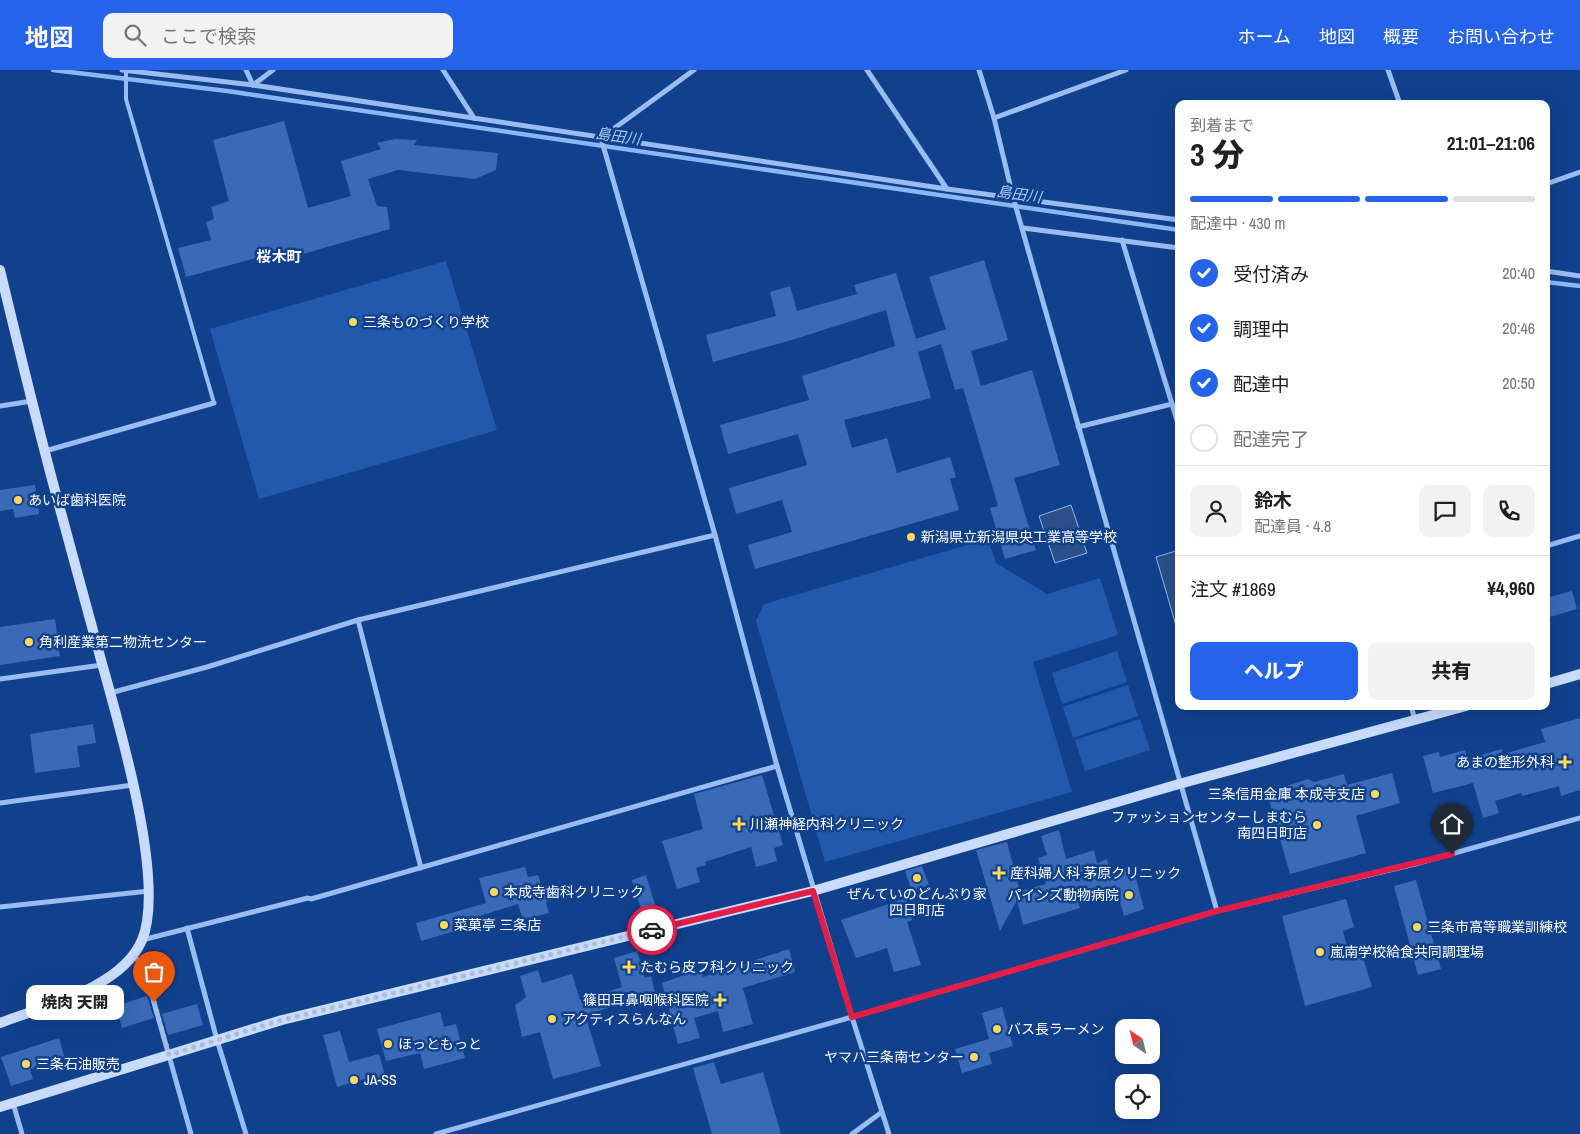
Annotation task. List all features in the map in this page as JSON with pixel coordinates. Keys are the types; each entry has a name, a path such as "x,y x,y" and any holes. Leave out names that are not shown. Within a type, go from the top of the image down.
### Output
{"street":[{"path":"122,70 253,85 947,189 1175,219"},
{"path":"246,70 253,85"},
{"path":"253,85 273,70"},
{"path":"443,70 474,118"},
{"path":"601,138 694,70"},
{"path":"867,70 947,189"},
{"path":"979,70 994,118 1013,198 1179,784 1217,911"},
{"path":"994,118 1126,70"},
{"path":"1388,70 1399,100"},
{"path":"601,138 715,535 777,766 813,891 889,1134"},
{"path":"1550,183 1580,172"},
{"path":"1023,228 1175,247"},
{"path":"1122,240 1175,414"},
{"path":"0,270 44,451 133,785 149,891 148,915 141,940 132,954 113,974 99,984 0,1023"},
{"path":"1550,272 1580,276"},
{"path":"0,406 32,401"},
{"path":"44,451 214,403"},
{"path":"1078,426 1172,404"},
{"path":"110,694 358,620 715,535"},
{"path":"1550,545 1580,536"},
{"path":"358,620 421,868"},
{"path":"0,679 102,665"},
{"path":"1550,683 1580,674"},
{"path":"1412,710 1415,720"},
{"path":"0,1107 282,1020 813,891 1179,784 1451,710"},
{"path":"141,940 308,898 311,899 777,766"},
{"path":"0,803 133,785"},
{"path":"436,1134 852,1017 1217,911 1415,864 1580,818"},
{"path":"0,907 149,891"},
{"path":"187,928 217,1040 246,1134"},
{"path":"132,954 144,967 191,1134"},
{"path":"13,1103 22,1134"},
{"path":"852,1134 882,1112"}],"lane":[{"path":"126,70 126,99 214,403"}],"shaded area":[{"path":"446,261 497,430 259,499 210,329"},
{"path":"1071,505 1087,553 1055,563 1039,516"},
{"path":"988,539 996,563 1047,594 1100,578 1118,635 1033,662 1072,792 825,862 756,621 764,604"},
{"path":"1175,551 1175,622 1156,557"},
{"path":"1117,651 1127,682 1062,704 1052,673"},
{"path":"1128,685 1138,716 1073,738 1063,707"},
{"path":"1140,719 1150,750 1085,771 1075,740"}],"building":[{"path":"284,121 308,208 351,196 341,161 381,149 377,143 395,139 417,140 414,145 498,153 496,170 475,179 398,170 368,179 377,206 387,207 390,229 268,264 259,262 256,258 186,277 178,248 211,240 206,222 214,219 211,207 229,201 213,140"},
{"path":"984,260 1008,340 971,351 981,386 1032,370 1060,465 1014,478 1036,550 1005,559 990,508 998,506 963,388 955,390 941,344 918,352 931,398 844,420 852,448 887,438 897,473 950,457 956,477 950,479 959,510 755,569 748,545 792,532 782,500 736,514 729,488 807,465 798,434 728,454 720,425 809,400 802,376 895,346 886,310 792,340 713,362 706,335 776,316 770,292 790,286 797,311 857,294 854,285 896,273 916,339 946,329 929,277"},
{"name":"あいば歯科医院","path":"35,485 39,514 15,518 13,509 0,511 0,490"},
{"path":"1572,591 1577,609 1550,617 1550,597"},
{"name":"角利産業第二物流センター","path":"55,619 60,656 0,665 0,627"},
{"path":"1580,718 1580,790 1561,796 1559,786 1522,796 1521,793 1495,801 1499,813 1483,818 1473,783 1433,793 1423,756 1439,752 1440,757 1465,750 1467,759 1502,749 1503,754 1545,742 1541,729"},
{"path":"93,724 96,743 77,746 80,767 35,773 30,734"},
{"name":"ファッションセンターしまむら 南四日町店","path":"1392,773 1400,803 1356,816 1366,853 1290,874 1268,797 1271,791 1308,779 1314,782 1344,774 1347,785"},
{"name":"川瀬神経内科クリニック","path":"762,775 783,845 774,848 777,861 756,867 751,847 705,862 706,865 696,868 700,882 677,889 662,841 703,829 694,794"},
{"name":"産科婦人科 茅原クリニック","path":"1059,830 1066,859 1094,850 1097,863 1107,859 1111,873 1130,867 1132,875 1135,874 1144,909 1124,916 1116,888 1077,900 1080,908 1023,925 1017,900 1000,931 976,850 1007,842 1020,891 1046,884 1038,858 1047,855 1041,836"},
{"name":"ぜんていのどんぶり家 四日町店","path":"922,866 929,885 912,891 905,871"},
{"path":"525,867 528,877 538,875 542,887 550,884 555,899 546,902 549,913 523,920 518,904 470,919 472,926 421,941 416,923 486,903 479,878"},
{"path":"646,875 656,908 642,912 632,880"},
{"name":"三条市高等職業訓練校","path":"1416,880 1441,969 1418,975 1394,886"},
{"path":"906,898 912,920 907,922 921,965 894,972 887,948 856,958 841,920"},
{"name":"嵐南学校給食共同調理場","path":"1346,899 1354,927 1343,931 1349,954 1361,951 1372,987 1305,1006 1282,916"},
{"path":"789,949 795,972 743,988 753,1024 723,1032 718,1011 694,1018 700,1038 678,1044 662,983 701,969 703,977"},
{"name":"アクティスらんなん","path":"637,951 645,978 651,976 655,992 585,1015 601,1066 553,1079 540,1032 522,1037 515,1005 526,997 520,976 538,970 542,983 572,974 580,1000 622,987 614,958"},
{"path":"147,996 154,1018 122,1028 116,1006"},
{"path":"197,1004 203,1025 168,1035 162,1014"},
{"path":"1002,1007 1013,1046 989,1053 992,1064 962,1073 955,1049 989,1039 982,1013"},
{"path":"440,1012 444,1027 456,1024 465,1058 424,1069 420,1053 386,1061 377,1029"},
{"path":"340,1031 349,1062 379,1054 387,1082 373,1086 371,1077 337,1087 323,1035"},
{"name":"三条石油販売","path":"59,1038 65,1059 30,1069 33,1079 11,1086 1,1057"},
{"path":"714,1062 721,1084 763,1072 781,1134 712,1134 693,1068"}],"waterway":[{"name":"島田川","path":"53,70 227,91 1175,229"},
{"name":"島田川","path":"1550,282 1580,286"}],"way so far":[{"path":"154,1002 169,1055 282,1020 652,930"}],"place":[{"name":"三条ものづくり学校","path":"353,322"},
{"name":"あいば歯科医院","path":"18,500"},
{"name":"新潟県立新潟県央工業高等学校","path":"911,537"},
{"name":"角利産業第二物流センター","path":"29,642"},
{"name":"あまの整形外科","path":"1565,762"},
{"name":"三条信用金庫 本成寺支店","path":"1375,794"},
{"name":"川瀬神経内科クリニック","path":"739,824"},
{"name":"ファッションセンターしまむら 南四日町店","path":"1317,825"},
{"name":"産科婦人科 茅原クリニック","path":"999,873"},
{"name":"ぜんていのどんぶり家 四日町店","path":"917,878"},
{"name":"本成寺歯科クリニック","path":"494,892"},
{"name":"パインズ動物病院","path":"1129,895"},
{"name":"菜菓亭 三条店","path":"444,925"},
{"name":"三条市高等職業訓練校","path":"1417,927"},
{"name":"嵐南学校給食共同調理場","path":"1320,952"},
{"name":"たむら皮フ科クリニック","path":"629,967"},
{"name":"篠田耳鼻咽喉科医院","path":"720,1000"},
{"name":"焼肉 天開","path":"154,1002"},
{"name":"アクティスらんなん","path":"552,1019"},
{"name":"バス長ラーメン","path":"997,1029"},
{"name":"ほっともっと","path":"388,1044"},
{"name":"ヤマハ三条南センター","path":"974,1057"},
{"name":"三条石油販売","path":"26,1064"},
{"name":"JA-SS","path":"354,1080"}],"district":[{"name":"桜木町","path":"279,256"}],"route":[{"path":"652,930 813,891 852,1017 1217,911 1452,854"}]}
